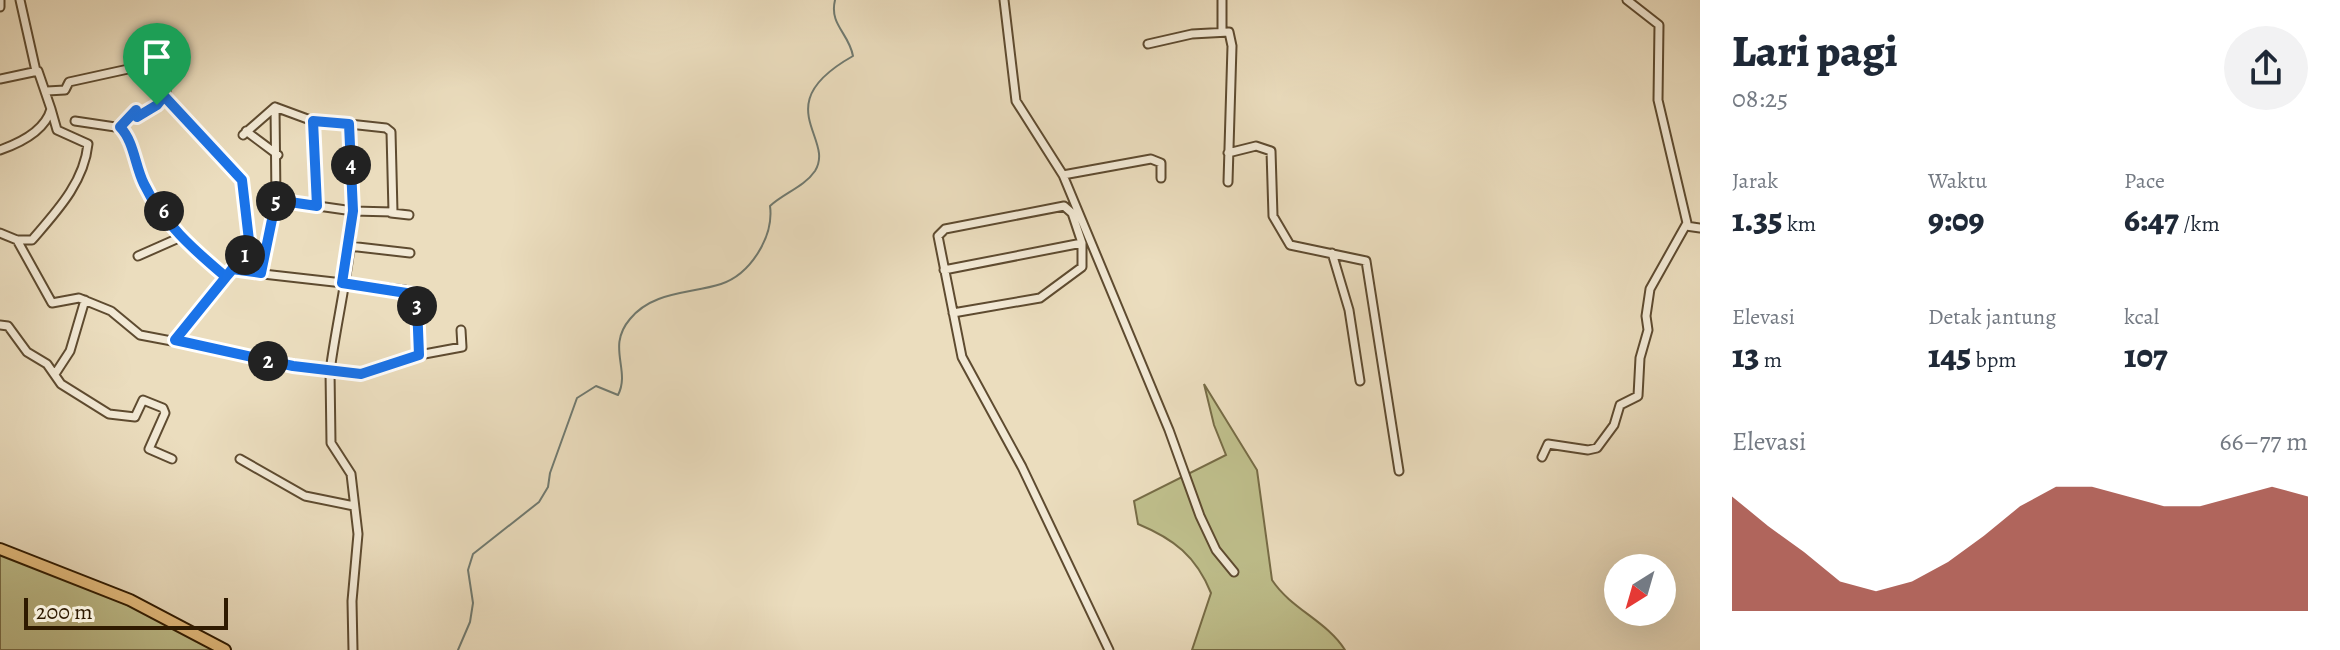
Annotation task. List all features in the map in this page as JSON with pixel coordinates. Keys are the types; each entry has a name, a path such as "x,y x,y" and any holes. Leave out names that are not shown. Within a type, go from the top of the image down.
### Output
{"highway":[{"path":"0,549 121,596 225,650"}],"street":[{"path":"0,0 0,7"},
{"path":"20,0 36,71"},
{"path":"1004,0 1016,101 1063,175 1169,430 1200,516 1216,550 1234,572"},
{"path":"1222,0 1222,30"},
{"path":"1542,457 1548,444 1588,450 1597,448 1614,425 1620,405 1638,396 1640,358 1648,330 1646,316 1650,289 1686,226 1686,210 1665,142 1657,93 1660,28 1655,18 1627,0"},
{"path":"1148,44 1222,30 1232,36 1228,182"},
{"path":"47,91 65,90 71,82 151,64 166,83 166,97 243,182 250,249 175,340"},
{"path":"0,79 36,71 41,74 57,130 87,142 87,156 74,189 35,237 17,240 0,233"},
{"path":"120,127 136,110 137,117 166,97"},
{"path":"261,273 276,200 278,155 275,107"},
{"path":"275,107 313,121 386,128 391,132 394,209 391,213"},
{"path":"275,107 244,133 278,155"},
{"path":"0,150 27,138 48,117 51,109"},
{"path":"75,121 120,127 130,142 145,186 181,237 226,277"},
{"path":"313,121 317,206"},
{"path":"349,124 353,211 330,371 331,443 351,474 359,548 352,601 353,650"},
{"path":"1228,153 1256,146 1271,151 1273,216 1281,233 1295,249 1360,258 1367,263 1399,471"},
{"path":"1063,175 1151,159 1161,163 1161,178"},
{"path":"276,200 409,215"},
{"path":"953,313 1040,298 1082,267 1082,243 1072,213 1064,206 941,230 938,236 944,270 953,313 965,366 1022,467 1109,650"},
{"path":"1686,226 1700,228"},
{"path":"138,256 181,237"},
{"path":"17,240 52,303 72,298 85,300 111,311 135,334 330,371 361,374 419,355 462,347 461,330"},
{"path":"944,270 1082,243"},
{"path":"349,246 410,253"},
{"path":"1332,253 1349,310 1360,381"},
{"path":"232,269 413,294 417,304 419,355"},
{"path":"55,374 70,351 85,300"},
{"path":"0,325 8,326 27,352 55,374 61,384 109,414 135,417 143,400 163,408 165,413 149,449 154,454 172,459"},
{"path":"240,459 305,496 354,506"}],"green space":[{"path":"1204,384 1257,470 1272,580 1289,599 1329,631 1345,650 1192,650 1211,593 1198,569 1182,550 1138,524 1134,501 1226,455 1214,425"},
{"path":"0,553 110,597 218,650 0,650"}],"waterway":[{"path":"458,650 470,622 473,603 468,570 473,554 539,502 548,487 550,473 577,398 596,386 618,395 622,377 620,339 630,319 639,310 661,298 721,284 742,272 764,241 770,206 815,171 819,159 818,146 809,120 808,105 813,90 827,74 853,56 837,23 835,0"}],"route":[{"path":"157,105 137,117 136,110 120,127 130,142 145,186 177,234 226,277 232,269 261,273 276,200 317,206 313,121 349,124 353,211 342,283 405,290 413,294 417,304 419,355 361,374 293,366 175,340 213,294 226,277 232,269 250,249 242,180 189,126 171,100 164,96 157,105"}]}
